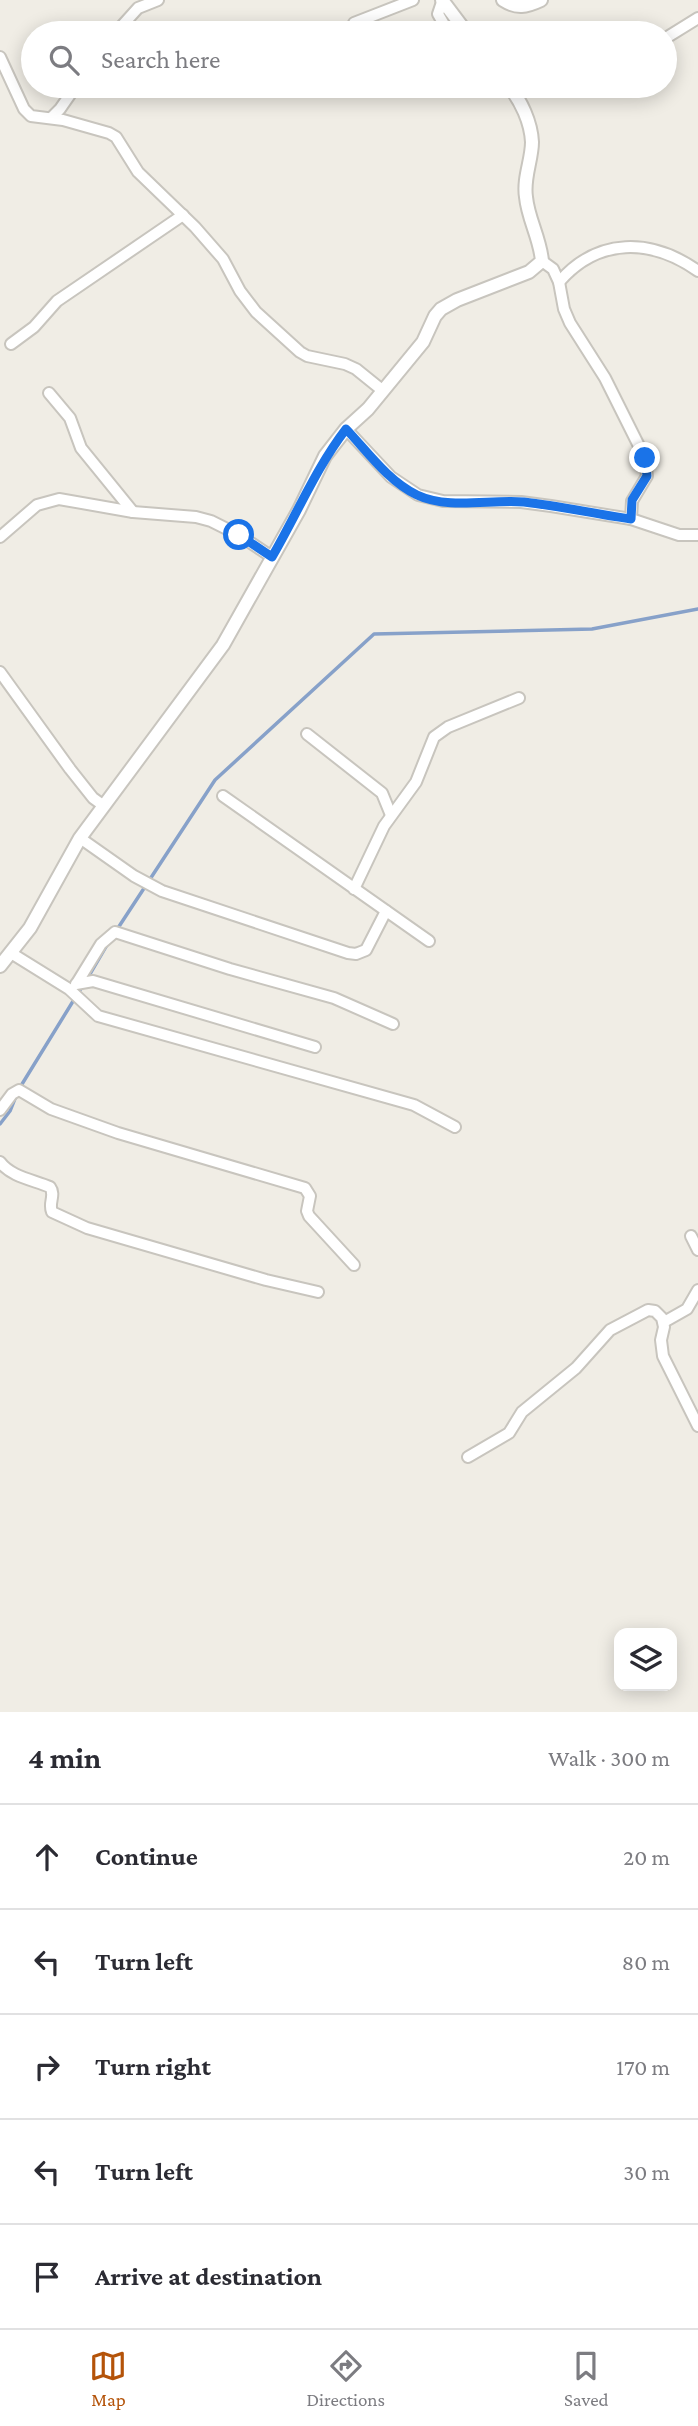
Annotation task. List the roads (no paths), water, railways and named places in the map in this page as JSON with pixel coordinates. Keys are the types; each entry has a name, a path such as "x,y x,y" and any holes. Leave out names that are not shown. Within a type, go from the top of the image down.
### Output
{"street":[{"path":"126,21 138,8 158,0"},
{"path":"360,21 413,0"},
{"path":"503,0 514,6 527,7 541,0"},
{"path":"442,1 438,14 442,21"},
{"path":"442,1 458,21"},
{"path":"677,31 698,18"},
{"path":"0,57 27,113 38,118 51,118 113,134 138,172 183,215 223,259 240,291 256,312 294,348 307,356 356,369 382,390"},
{"path":"51,118 68,98"},
{"path":"516,98 524,110 532,141 525,179 526,198 541,243 542,261"},
{"path":"11,344 34,327 57,301 183,215"},
{"path":"559,282 576,264 624,246 663,253 698,271"},
{"path":"542,261 553,269 570,323 605,378 645,458 647,476 632,500 631,519"},
{"path":"0,966 30,928 80,838 223,645 299,510 326,456 346,429 368,409 422,342 441,309 457,299 529,272 542,261"},
{"path":"49,393 70,418 81,448 133,512"},
{"path":"346,429 391,477 418,495 431,499 465,503 521,502 631,519 679,535 698,535"},
{"path":"0,537 37,505 52,500 68,500 133,512 196,517 211,521 239,535 272,557"},
{"path":"0,672 70,769 93,798 104,806"},
{"path":"354,889 391,815 416,782 430,743 439,732 519,698"},
{"path":"307,734 382,793 391,815"},
{"path":"223,796 429,941"},
{"path":"80,838 134,877 152,886 207,908 356,954 366,950 386,911"},
{"path":"77,984 101,944 115,932 230,969 334,998 393,1024"},
{"path":"11,953 65,987 98,1016 414,1105 456,1127"},
{"path":"65,987 93,981 315,1047"},
{"path":"0,1110 12,1094 19,1090 51,1109 118,1133 304,1188 310,1196 307,1211 309,1216 354,1265"},
{"path":"0,1162 4,1168 20,1176 50,1187 53,1194 50,1207 52,1212 87,1228 318,1293"},
{"path":"691,1236 698,1250"},
{"path":"664,1322 687,1309 698,1290"},
{"path":"468,1457 509,1433 522,1412 576,1368 616,1326 648,1310 655,1311 664,1322 661,1340 663,1356 698,1426"}],"waterway":[{"path":"116,931 215,780 374,634 592,629 698,609"},
{"path":"87,979 108,943"},
{"path":"19,1089 83,985"},
{"path":"0,1124 10,1111 16,1096"}]}
